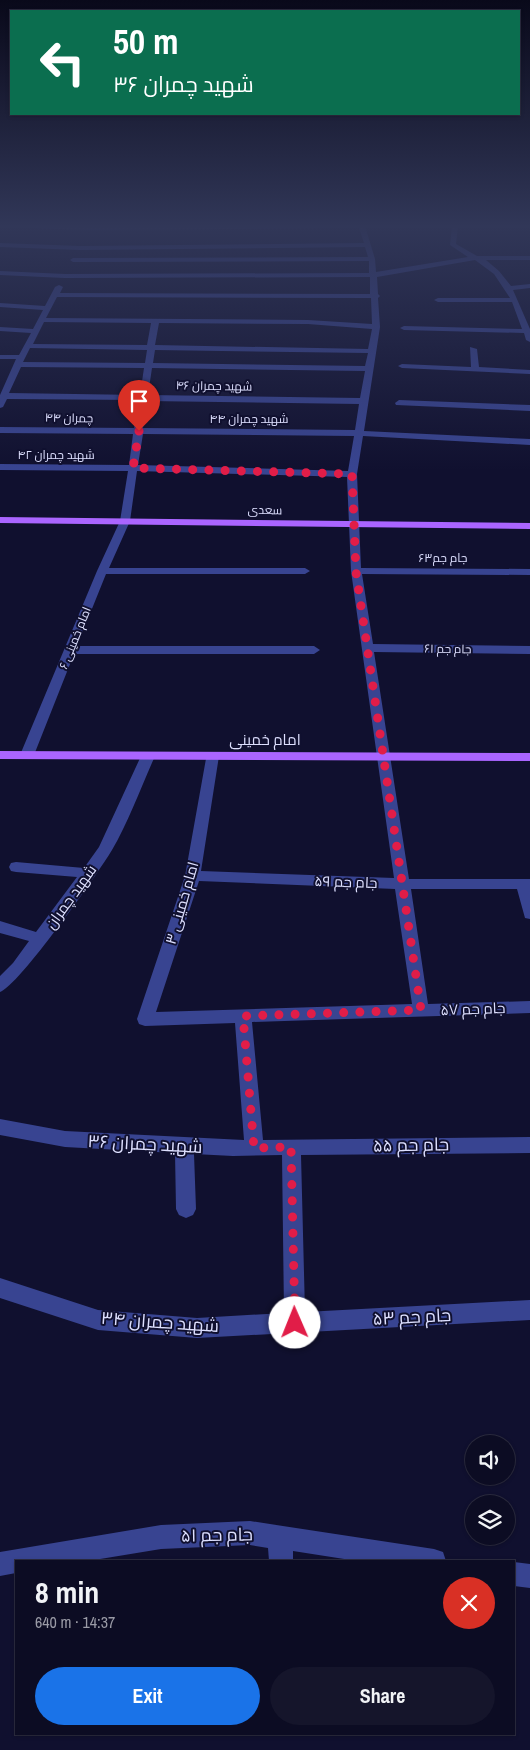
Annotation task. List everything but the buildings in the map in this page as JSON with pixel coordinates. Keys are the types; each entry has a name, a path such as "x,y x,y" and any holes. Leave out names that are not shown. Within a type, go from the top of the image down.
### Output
{"main road":[{"name":"سعدی","path":"0,520 530,526"},
{"name":"امام خمینی","path":"0,755 530,757"}],"street":[{"path":"0,406 3,393 48,308 43,308"},
{"path":"376,308 376,327 352,474 356,572 421,1010"},
{"path":"518,308 524,319 530,340"},
{"path":"41,320 308,322 376,327"},
{"name":"امام خمینی ۶","path":"27,756 102,572 125,521 155,321"},
{"path":"404,328 527,331"},
{"path":"0,329 36,331"},
{"path":"27,346 372,352"},
{"path":"473,348 475,370"},
{"path":"0,357 20,360 148,365 369,369"},
{"path":"402,366 530,372"},
{"name":"شهید چمران ۴۶","path":"3,393 144,398 364,401"},
{"path":"399,403 530,408"},
{"name":"چمران ۴۴","path":"0,430 139,431"},
{"name":"شهید چمران ۴۴","path":"139,431 359,433 530,442"},
{"name":"شهید چمران ۴۲","path":"0,468 133,468 352,474"},
{"path":"102,572 306,572"},
{"name":"جام جم۶۳","path":"356,572 530,572"},
{"name":"جام جم ۶۱","path":"366,648 530,650"},
{"path":"70,650 314,650"},
{"name":"شهید چمران","path":"0,986 19,967 106,848 148,756"},
{"name":"امام خمینی ۳","path":"145,1019 192,876 212,756"},
{"path":"16,867 88,873"},
{"name":"جام جم ۵۹","path":"192,876 402,884 527,884"},
{"path":"527,884 530,914"},
{"path":"0,927 40,939"},
{"name":"جام جم ۵۷","path":"145,1019 530,1007"},
{"path":"243,1016 254,1148"},
{"name":"شهید چمران ۳۶","path":"0,1127 65,1139 184,1146 291,1147"},
{"name":"جام جم ۵۵","path":"291,1147 476,1144 530,1146"},
{"path":"184,1146 186,1209"},
{"path":"291,1147 295,1323"},
{"name":"شهید چمران ۳۴","path":"0,1288 98,1320 196,1328 295,1323"},
{"name":"جام جم ۵۳","path":"295,1323 530,1310"},
{"name":"جام جم ۵۱","path":"24,1560 162,1537 250,1533 280,1537 378,1557 420,1560"},
{"path":"280,1537 281,1560"},
{"name":"جام جم ۵۱","path":"0,1564 15,1562"},
{"path":"515,1574 530,1576"}],"route":[{"path":"139,431 133,468 352,474 356,572 421,1010 243,1016 254,1148 291,1147 295,1323"}]}
